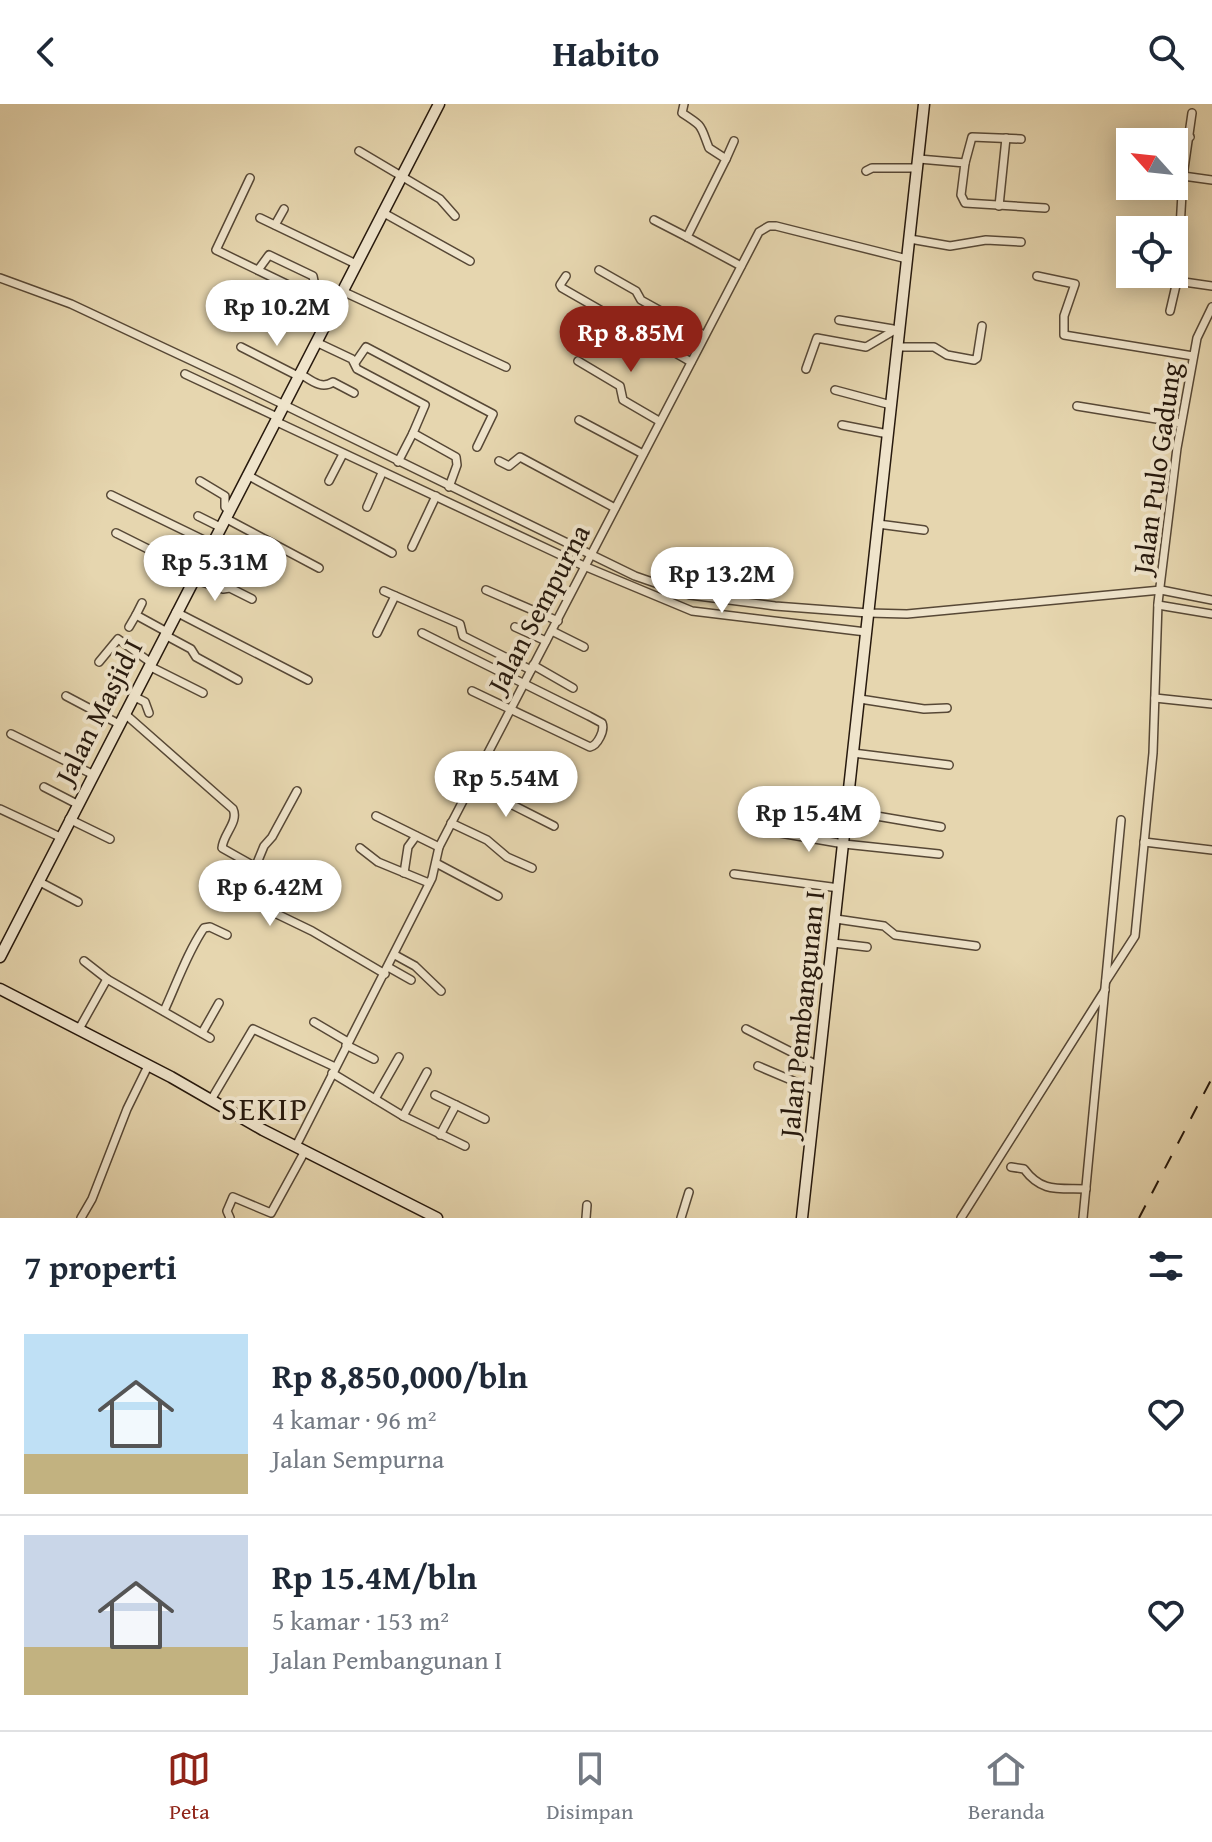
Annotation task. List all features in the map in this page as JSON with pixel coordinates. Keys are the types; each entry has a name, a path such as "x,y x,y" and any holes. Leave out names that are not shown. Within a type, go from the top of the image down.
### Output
{"main road":[{"name":"Jalan Masjid I","path":"0,957 439,104"},
{"name":"Jalan Pembangunan I","path":"802,1218 898,347 897,328 924,104"},
{"path":"0,989 437,1218"}],"street":[{"path":"684,104 682,113 701,126 709,148 726,159"},
{"path":"1188,148 1192,113"},
{"path":"1021,139 972,137 965,163 962,200 970,204 1045,208"},
{"path":"999,206 1006,138"},
{"path":"687,237 734,141"},
{"path":"359,151 440,199 455,216"},
{"path":"866,171 918,163 965,163"},
{"path":"1188,177 1212,180"},
{"path":"250,178 216,250 334,307"},
{"path":"275,225 284,209"},
{"path":"382,212 470,261"},
{"path":"260,218 356,264"},
{"path":"654,220 741,266"},
{"name":"Jalan Sempurna","path":"259,1208 269,1213 272,1211 334,1070 429,883 439,847 759,232 769,226 907,259"},
{"path":"910,239 950,246 986,240 1021,242"},
{"path":"258,270 269,255 288,262 313,276 308,294"},
{"path":"599,270 636,291 641,300 704,335"},
{"path":"566,276 560,285 562,288 691,362"},
{"path":"1037,276 1075,284 1064,316 1064,335 1193,356"},
{"path":"0,278 71,304 279,413 343,454 382,473 436,496 480,509 587,561 690,595 867,622"},
{"path":"1188,283 1212,286"},
{"path":"1170,311 1175,288"},
{"path":"342,291 506,367"},
{"name":"Jalan Pulo Gadung","path":"961,1218 1135,936 1153,753 1159,598 1181,423 1193,356 1200,330 1212,307"},
{"path":"839,320 897,328"},
{"path":"579,327 611,344 622,324"},
{"path":"898,347 934,347 947,355 974,360 977,358 982,326"},
{"path":"806,369 817,338 866,347 897,328"},
{"path":"316,342 355,363 357,369 425,405 398,462"},
{"path":"241,347 320,385 327,386 333,382 354,393"},
{"path":"355,363 366,347 493,414 477,447"},
{"path":"578,361 620,386 623,400 659,421"},
{"path":"185,374 398,462 449,487 480,509 692,611 867,622 907,614 1159,598 1212,600"},
{"path":"835,390 891,405"},
{"path":"1077,406 1181,423"},
{"path":"579,420 643,454"},
{"path":"842,425 888,434"},
{"path":"413,433 456,457 457,465 449,487"},
{"path":"329,481 343,454"},
{"path":"499,461 509,466 520,457 615,508"},
{"path":"367,507 382,473"},
{"path":"247,475 392,553"},
{"path":"200,481 225,496 225,519"},
{"path":"111,495 258,569"},
{"path":"412,547 436,496"},
{"path":"198,516 225,519 319,568"},
{"path":"878,524 924,530"},
{"path":"116,533 194,576 252,599"},
{"path":"486,590 558,621"},
{"path":"384,591 460,624 463,636 573,688"},
{"path":"377,633 395,596"},
{"path":"1159,598 1212,614"},
{"path":"129,627 142,603"},
{"path":"176,612 308,680"},
{"path":"136,615 191,649 196,657 238,680"},
{"path":"515,627 546,641"},
{"path":"552,631 584,647"},
{"path":"422,633 525,682 602,723 603,727 597,743 590,747 472,691"},
{"path":"99,662 118,639 150,664 203,693"},
{"path":"66,696 119,724"},
{"path":"133,696 145,702 149,713"},
{"path":"1155,698 1212,704"},
{"path":"860,699 924,709 947,708"},
{"path":"124,713 233,809 234,819 222,848 254,866"},
{"path":"11,734 92,774"},
{"path":"853,753 949,765"},
{"path":"471,784 554,826"},
{"path":"44,787 77,804"},
{"path":"243,897 254,866 297,791"},
{"path":"0,809 60,837"},
{"path":"847,811 941,827"},
{"path":"376,816 439,847"},
{"path":"69,819 110,839"},
{"path":"1083,1218 1121,820"},
{"path":"451,823 487,840 507,857 532,868"},
{"path":"780,833 844,844 939,854"},
{"path":"404,873 408,847 416,836"},
{"path":"1144,842 1212,850"},
{"path":"360,848 378,862 429,883"},
{"path":"436,863 498,896"},
{"path":"734,874 839,888"},
{"path":"38,881 78,902"},
{"path":"225,889 411,980"},
{"path":"836,919 884,926 895,935 976,946"},
{"path":"164,1011 178,976 204,928 210,927 227,935"},
{"path":"833,943 867,947"},
{"path":"395,955 415,966 441,991"},
{"path":"84,961 107,979 210,1038"},
{"path":"79,1029 107,979"},
{"path":"202,1033 219,1003"},
{"path":"314,1022 374,1059"},
{"path":"211,1100 253,1029 334,1070 403,1116 465,1146"},
{"path":"746,1029 819,1066"},
{"path":"375,1099 399,1057"},
{"path":"81,1218 92,1199 127,1109 148,1066"},
{"path":"758,1066 817,1091"},
{"path":"403,1116 427,1072"},
{"path":"435,1095 485,1119"},
{"path":"440,1135 456,1105"},
{"path":"1011,1167 1025,1170 1029,1177 1045,1188 1086,1189"},
{"path":"681,1218 689,1192"},
{"path":"230,1218 227,1211 232,1197 259,1208 256,1218"},
{"path":"586,1218 587,1205"}],"railway":[{"path":"1139,1218 1212,1078"}],"district":[{"name":"SEKIP","path":"265,1108"}]}
